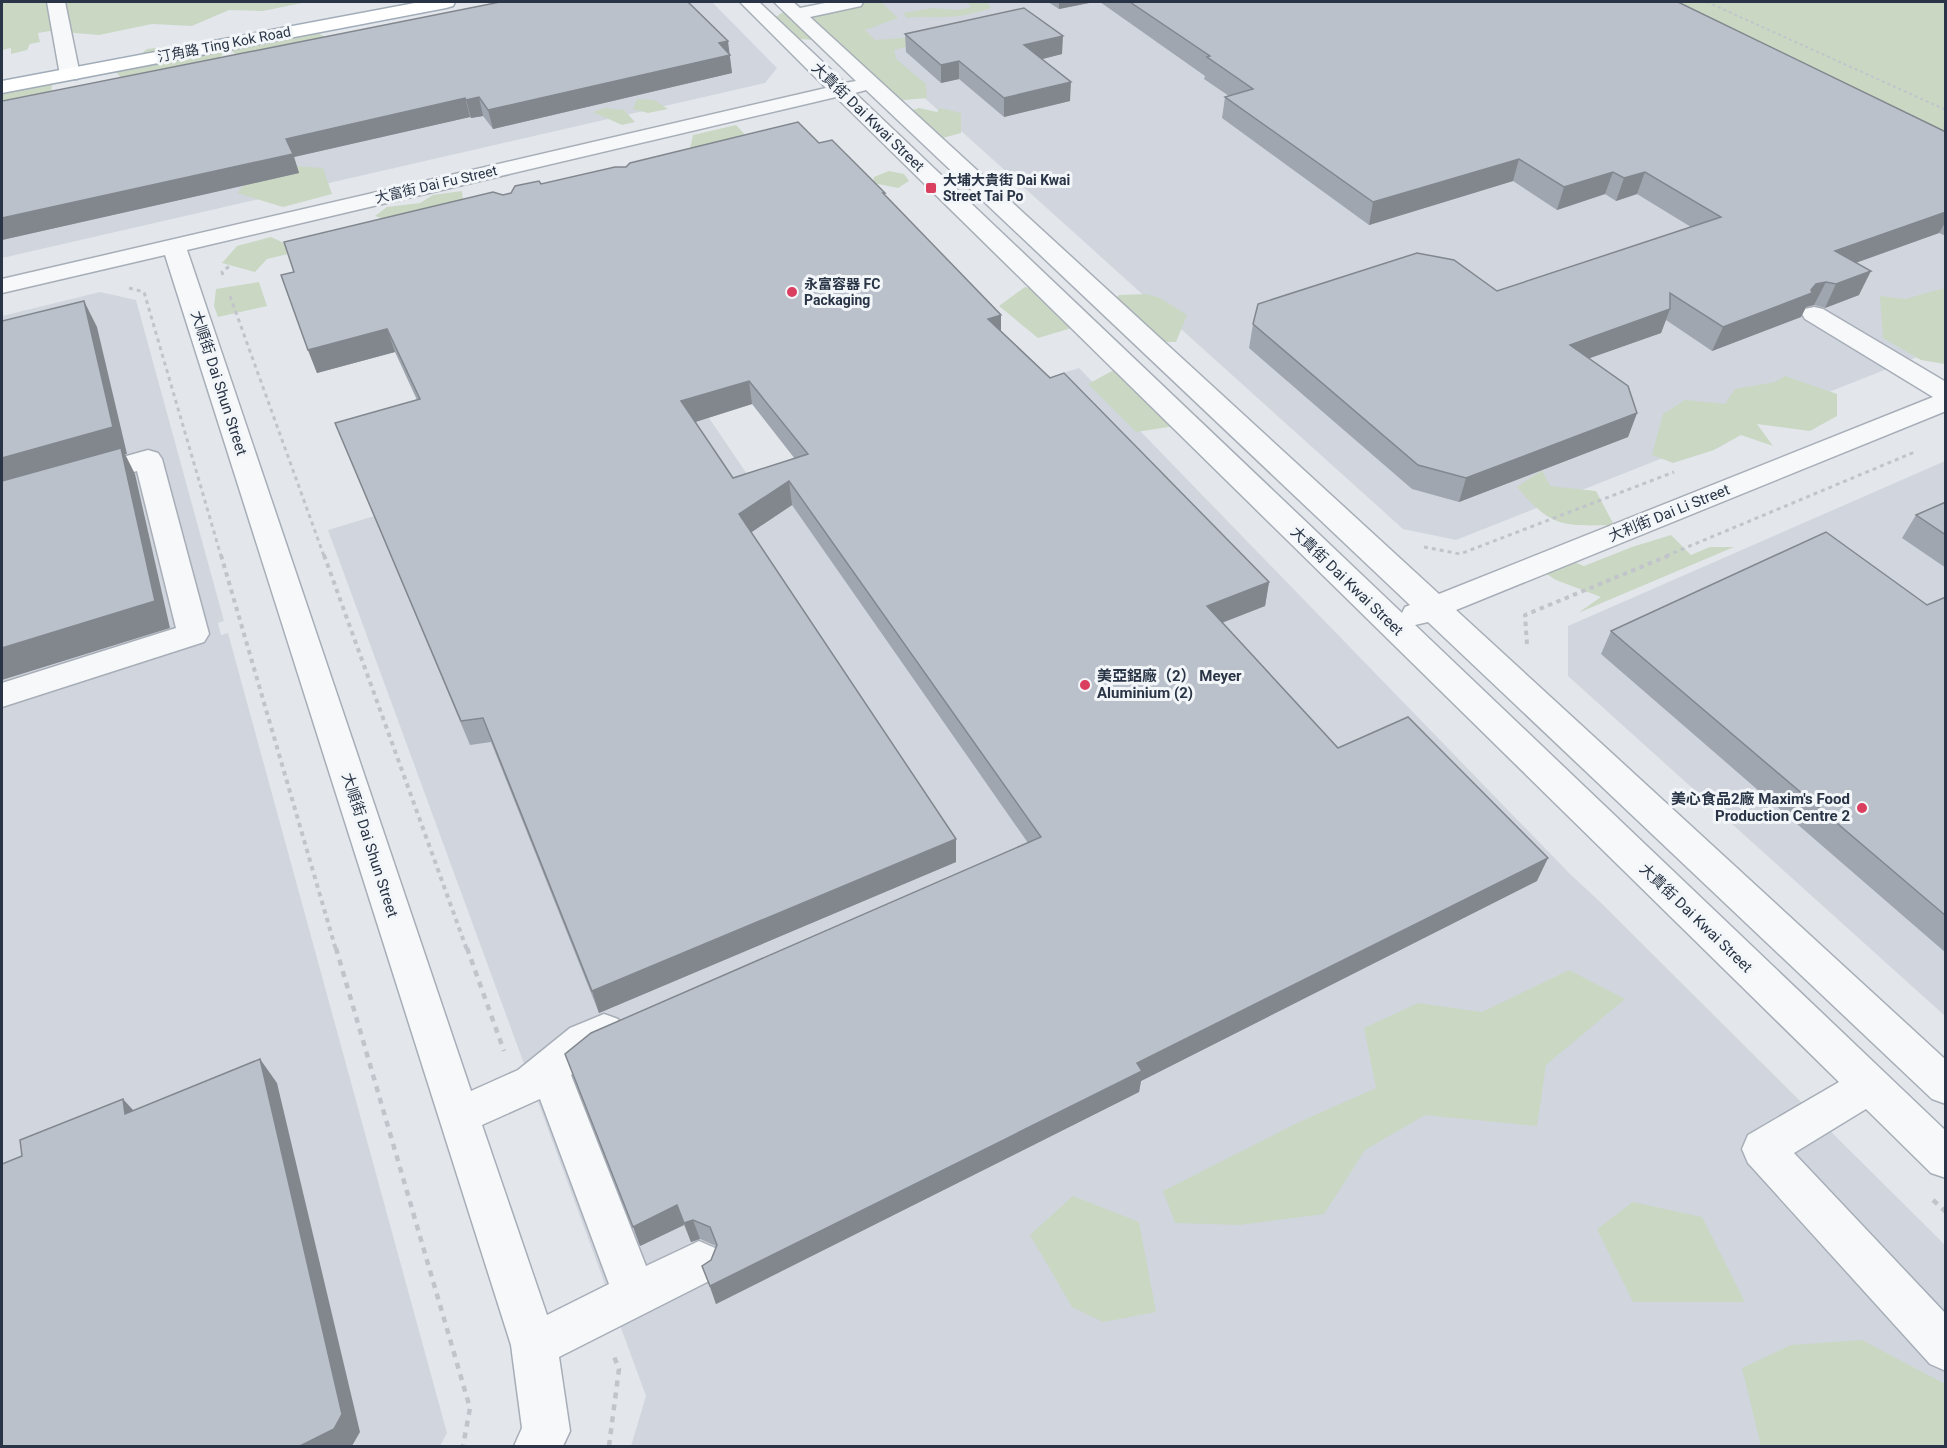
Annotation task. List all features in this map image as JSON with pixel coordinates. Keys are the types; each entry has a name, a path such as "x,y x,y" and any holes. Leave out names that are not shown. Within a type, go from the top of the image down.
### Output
{"main road":[{"name":"汀角路 Ting Kok Road","path":"2,87 69,67 363,2"},
{"name":"汀角路 Ting Kok Road","path":"2,72 69,67 446,2"}],"street":[{"path":"56,2 69,67"},
{"name":"大貴街 Dai Kwai Street","path":"749,2 1946,1159"},
{"path":"789,8 854,2"},
{"name":"大貴街 Dai Kwai Street","path":"789,8 1946,1086"},
{"name":"大富街 Dai Fu Street","path":"2,286 603,156 870,83"},
{"name":"大順街 Dai Shun Street","path":"174,247 534,1345 546,1431 538,1446"},
{"path":"1814,314 1946,393"},
{"name":"大利街 Dai Li Street","path":"1392,625 1946,401"},
{"path":"2,500 148,459 193,634 2,695"},
{"path":"459,1116 533,1079 584,1040 639,1016"},
{"path":"533,1079 617,1303"},
{"path":"1870,1085 1763,1149 1946,1348"},
{"path":"534,1345 699,1263"}],"path":[{"path":"1707,2 1946,110"},
{"path":"226,283 222,272 238,261"},
{"path":"122,286 144,292 180,410 470,1408 463,1446"},
{"path":"230,294 533,1079"},
{"path":"1527,655 1525,615 1923,448"},
{"path":"1416,545 1460,554 1679,470"},
{"path":"1929,1196 1946,1212"},
{"path":"609,1446 619,1369 617,1303"}],"shaded area":[{"path":"538,2 712,2 777,68 765,83 2,258 2,109"},
{"path":"818,2 1642,2 1945,153 1945,346 1456,540 1403,529"},
{"path":"100,292 136,300 224,621 218,623 221,635 228,633 447,1433 440,1446 2,1446 2,316"},
{"path":"1079,368 1571,875 1945,1245 1945,1446 631,1446 646,1396 328,530 707,415 747,474"},
{"name":"美心食品2廠 Maxim's Food Production Centre 2","path":"1945,461 1945,1016 1568,676 1568,626"}],"green space":[{"path":"2,2 307,2 263,11 229,10 192,26 152,24 99,35 50,31 38,33 40,42 30,44 27,50 11,54 11,48 2,50"},
{"path":"845,2 881,2 898,18 865,30 875,40 940,38 894,50 896,59 926,84 927,98 893,101 865,91 858,72 814,40 798,39 774,18 788,9 842,9"},
{"path":"966,2 987,2 991,8 950,17 907,18 903,13 933,8 956,10 972,7"},
{"path":"1642,2 1945,2 1945,153"},
{"path":"310,30 326,37 238,58 231,49"},
{"path":"194,43 210,44 224,51 218,62 121,78 114,69 135,59 147,49"},
{"path":"29,79 52,84 51,95 2,105 2,83"},
{"path":"637,99 654,100 668,109 648,113 633,109"},
{"path":"605,108 624,110 635,122 622,125 593,112"},
{"path":"919,108 937,112 940,108 961,113 961,133 939,139 903,113"},
{"path":"736,125 750,140 689,153 693,135"},
{"path":"281,165 323,168 332,194 283,207 237,193 257,169"},
{"path":"889,171 904,174 909,181 898,188 873,183 874,177"},
{"path":"462,191 464,212 408,227 375,216 387,207 420,203 433,195"},
{"path":"271,237 301,251 267,259 255,272 222,263 237,246"},
{"path":"259,282 267,306 218,317 214,306 216,289"},
{"path":"1025,287 1056,296 1082,325 1038,338 999,306"},
{"path":"1945,288 1945,364 1921,360 1883,338 1880,296 1905,299"},
{"path":"1147,294 1160,298 1187,315 1176,342 1146,342 1107,308 1119,295"},
{"path":"1112,371 1137,374 1188,424 1136,432 1088,384"},
{"path":"1785,376 1837,394 1837,416 1810,431 1757,424 1773,446 1741,435 1714,450 1673,463 1652,455 1663,414 1685,400 1725,404 1735,389 1775,382"},
{"path":"1542,470 1550,486 1596,491 1614,525 1570,524 1549,517 1517,487"},
{"path":"1671,535 1691,555 1710,547 1734,547 1578,613 1601,597 1556,580 1528,562 1547,551 1584,566"},
{"path":"1569,970 1625,999 1546,1065 1537,1126 1425,1115 1365,1150 1324,1214 1240,1225 1175,1223 1163,1191 1297,1123 1376,1088 1364,1028 1418,1003 1482,1012"},
{"path":"1073,1196 1139,1222 1156,1312 1103,1322 1072,1307 1030,1235"},
{"path":"1633,1202 1702,1217 1745,1302 1633,1302 1597,1229"},
{"path":"1862,1340 1945,1384 1945,1446 1761,1446 1742,1368 1791,1345"}],"building":[{"path":"500,2 688,2 728,41 719,43 730,55 488,110 479,97 466,100 465,98 286,139 293,154 2,218 2,101"},
{"path":"1130,2 1678,2 1946,132 1946,212 1835,251 1871,271 1836,284 1826,282 1816,284 1811,290 1812,293 1723,327 1670,293 1670,309 1570,345 1628,386 1637,413 1466,478 1418,465 1253,324 1258,304 1417,253 1454,260 1497,291 1721,217 1645,172 1624,178 1613,172 1564,187 1519,159 1373,202 1225,97 1253,89 1207,57 1210,56"},
{"path":"1024,8 1063,36 1024,45 1071,82 1004,98 959,61 941,65 905,34"},
{"path":"798,122 819,143 832,140 1001,315 988,319 1050,378 1064,373 1269,582 1207,606 1338,748 1408,717 1548,858 1137,1063 1142,1071 710,1286 702,1266 711,1260 717,1245 710,1227 693,1220 684,1223 677,1205 633,1227 565,1054 591,1033 1041,837 789,481 739,514 956,839 592,991 483,718 461,721 335,423 420,399 387,329 308,350 281,275 294,272 284,242 493,192 503,195 511,193 515,186 539,181 541,184 615,167 626,167 630,163","holes":["749,381 808,454 733,478 681,401"]},
{"path":"84,301 113,427 2,458 2,321"},
{"path":"121,448 155,601 2,648 2,481"},
{"path":"1946,502 1946,535 1916,515"},
{"name":"美心食品2廠 Maxim's Food Production Centre 2","path":"1826,532 1927,605 1946,597 1946,916 1611,631"},
{"path":"260,1059 342,1414 334,1429 300,1446 2,1446 2,1164 22,1156 20,1140 123,1099 125,1114"}],"place":[{"name":"大埔大貴街 Dai Kwai Street Tai Po","path":"931,188"},
{"name":"永富容器 FC Packaging","path":"792,292"},
{"name":"美亞鋁廠（2） Meyer Aluminium (2)","path":"1085,685"},
{"name":"美心食品2廠 Maxim's Food Production Centre 2","path":"1862,808"}]}
